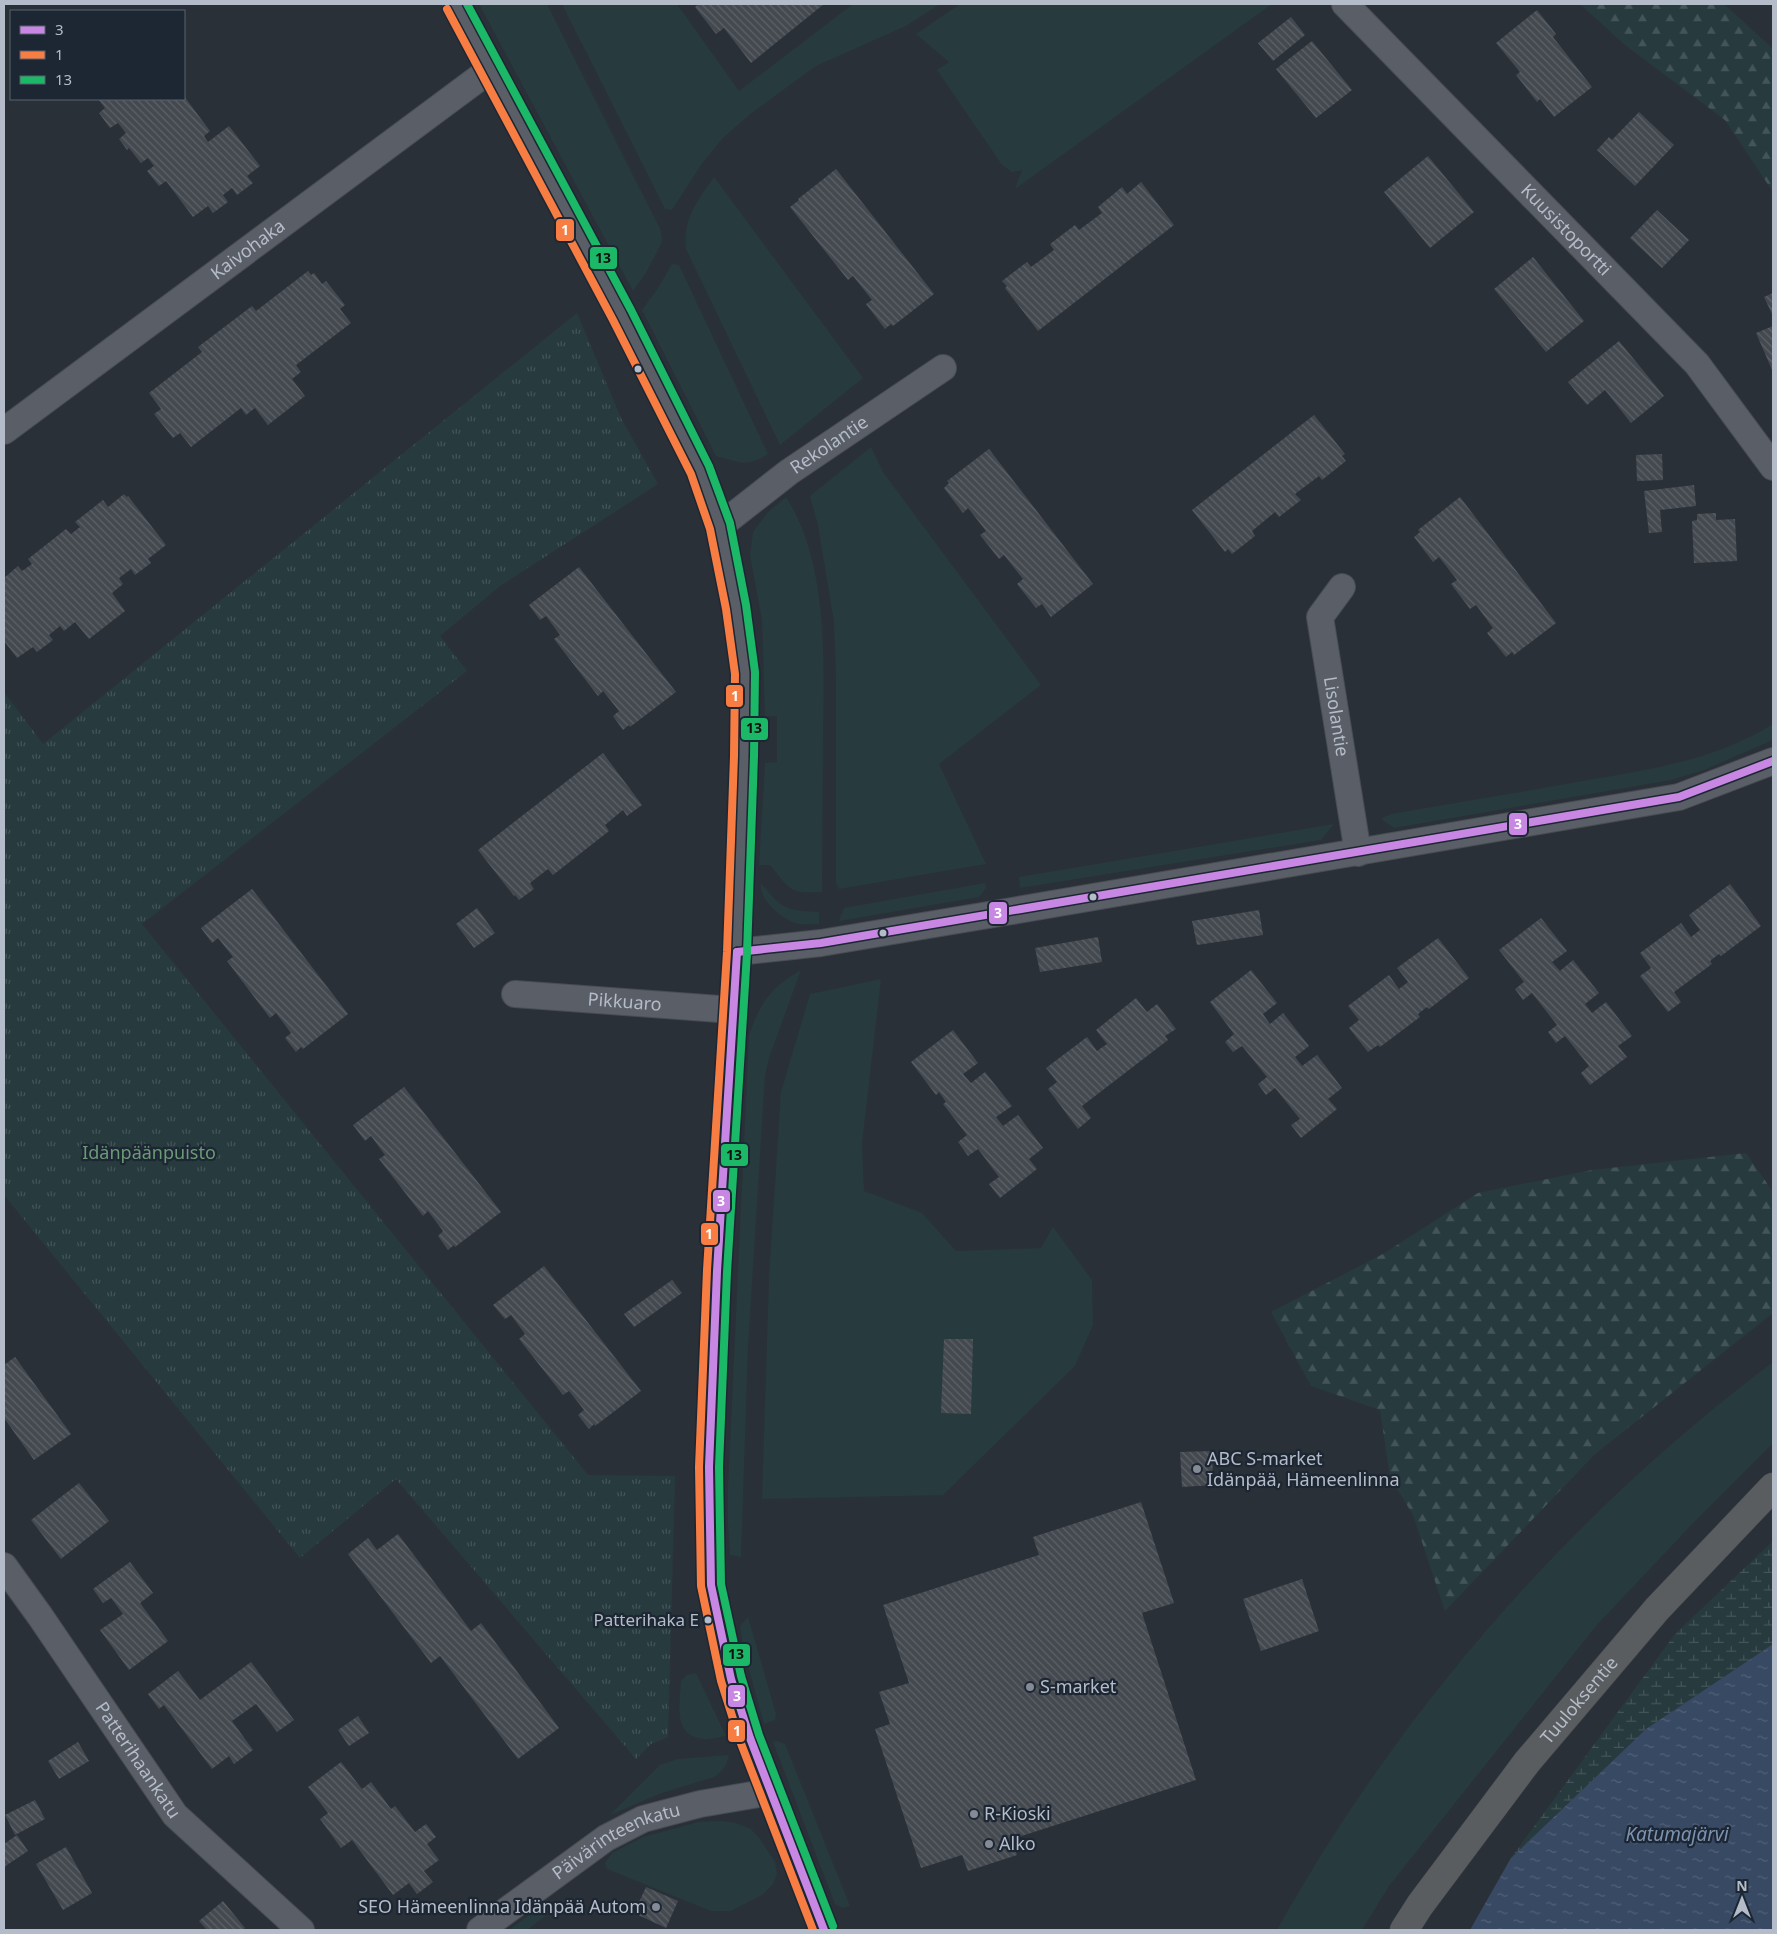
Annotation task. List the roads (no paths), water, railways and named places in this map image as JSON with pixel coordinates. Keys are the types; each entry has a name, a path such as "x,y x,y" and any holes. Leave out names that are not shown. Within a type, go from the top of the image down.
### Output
{"highway":[{"name":"Tuuloksentie","path":"1404,1930 1426,1897 1527,1762 1657,1609 1773,1487"}],"street":[{"path":"456,4 618,306 700,470 720,526 736,607 745,673 744,756 734,1010 717,1271 709,1467 710,1585 731,1679 770,1792 824,1930"},
{"name":"Kuusistoportti","path":"1345,4 1697,364 1773,467"},
{"name":"Kaivohaka","path":"4,431 491,69"},
{"name":"Rekolantie","path":"720,526 789,472 943,368"},
{"name":"Lisolantie","path":"1342,587 1320,617 1358,853"},
{"path":"737,952 821,943 1679,797 1773,760"},
{"name":"Pikkuaro","path":"515,994 734,1010"},
{"name":"Patterihaankatu","path":"4,1566 175,1815 301,1930"},
{"name":"Päivärinteenkatu","path":"480,1930 606,1838 644,1819 700,1804 770,1792"}],"water":[{"name":"Katumajärvi","path":"1773,1644 1773,1930 1470,1930 1511,1858 1646,1729"}],"place":[{"name":"ABC S-market Idänpää, Hämeenlinna","path":"1197,1469"},
{"name":"Patterihaka E","path":"708,1620"},
{"name":"S-market","path":"1030,1687"},
{"name":"R-Kioski","path":"974,1814"},
{"name":"Alko","path":"989,1844"},
{"name":"SEO Hämeenlinna Idänpää Autom","path":"656,1907"}],"park label":[{"name":"Idänpäänpuisto","path":"149,1153"}]}
